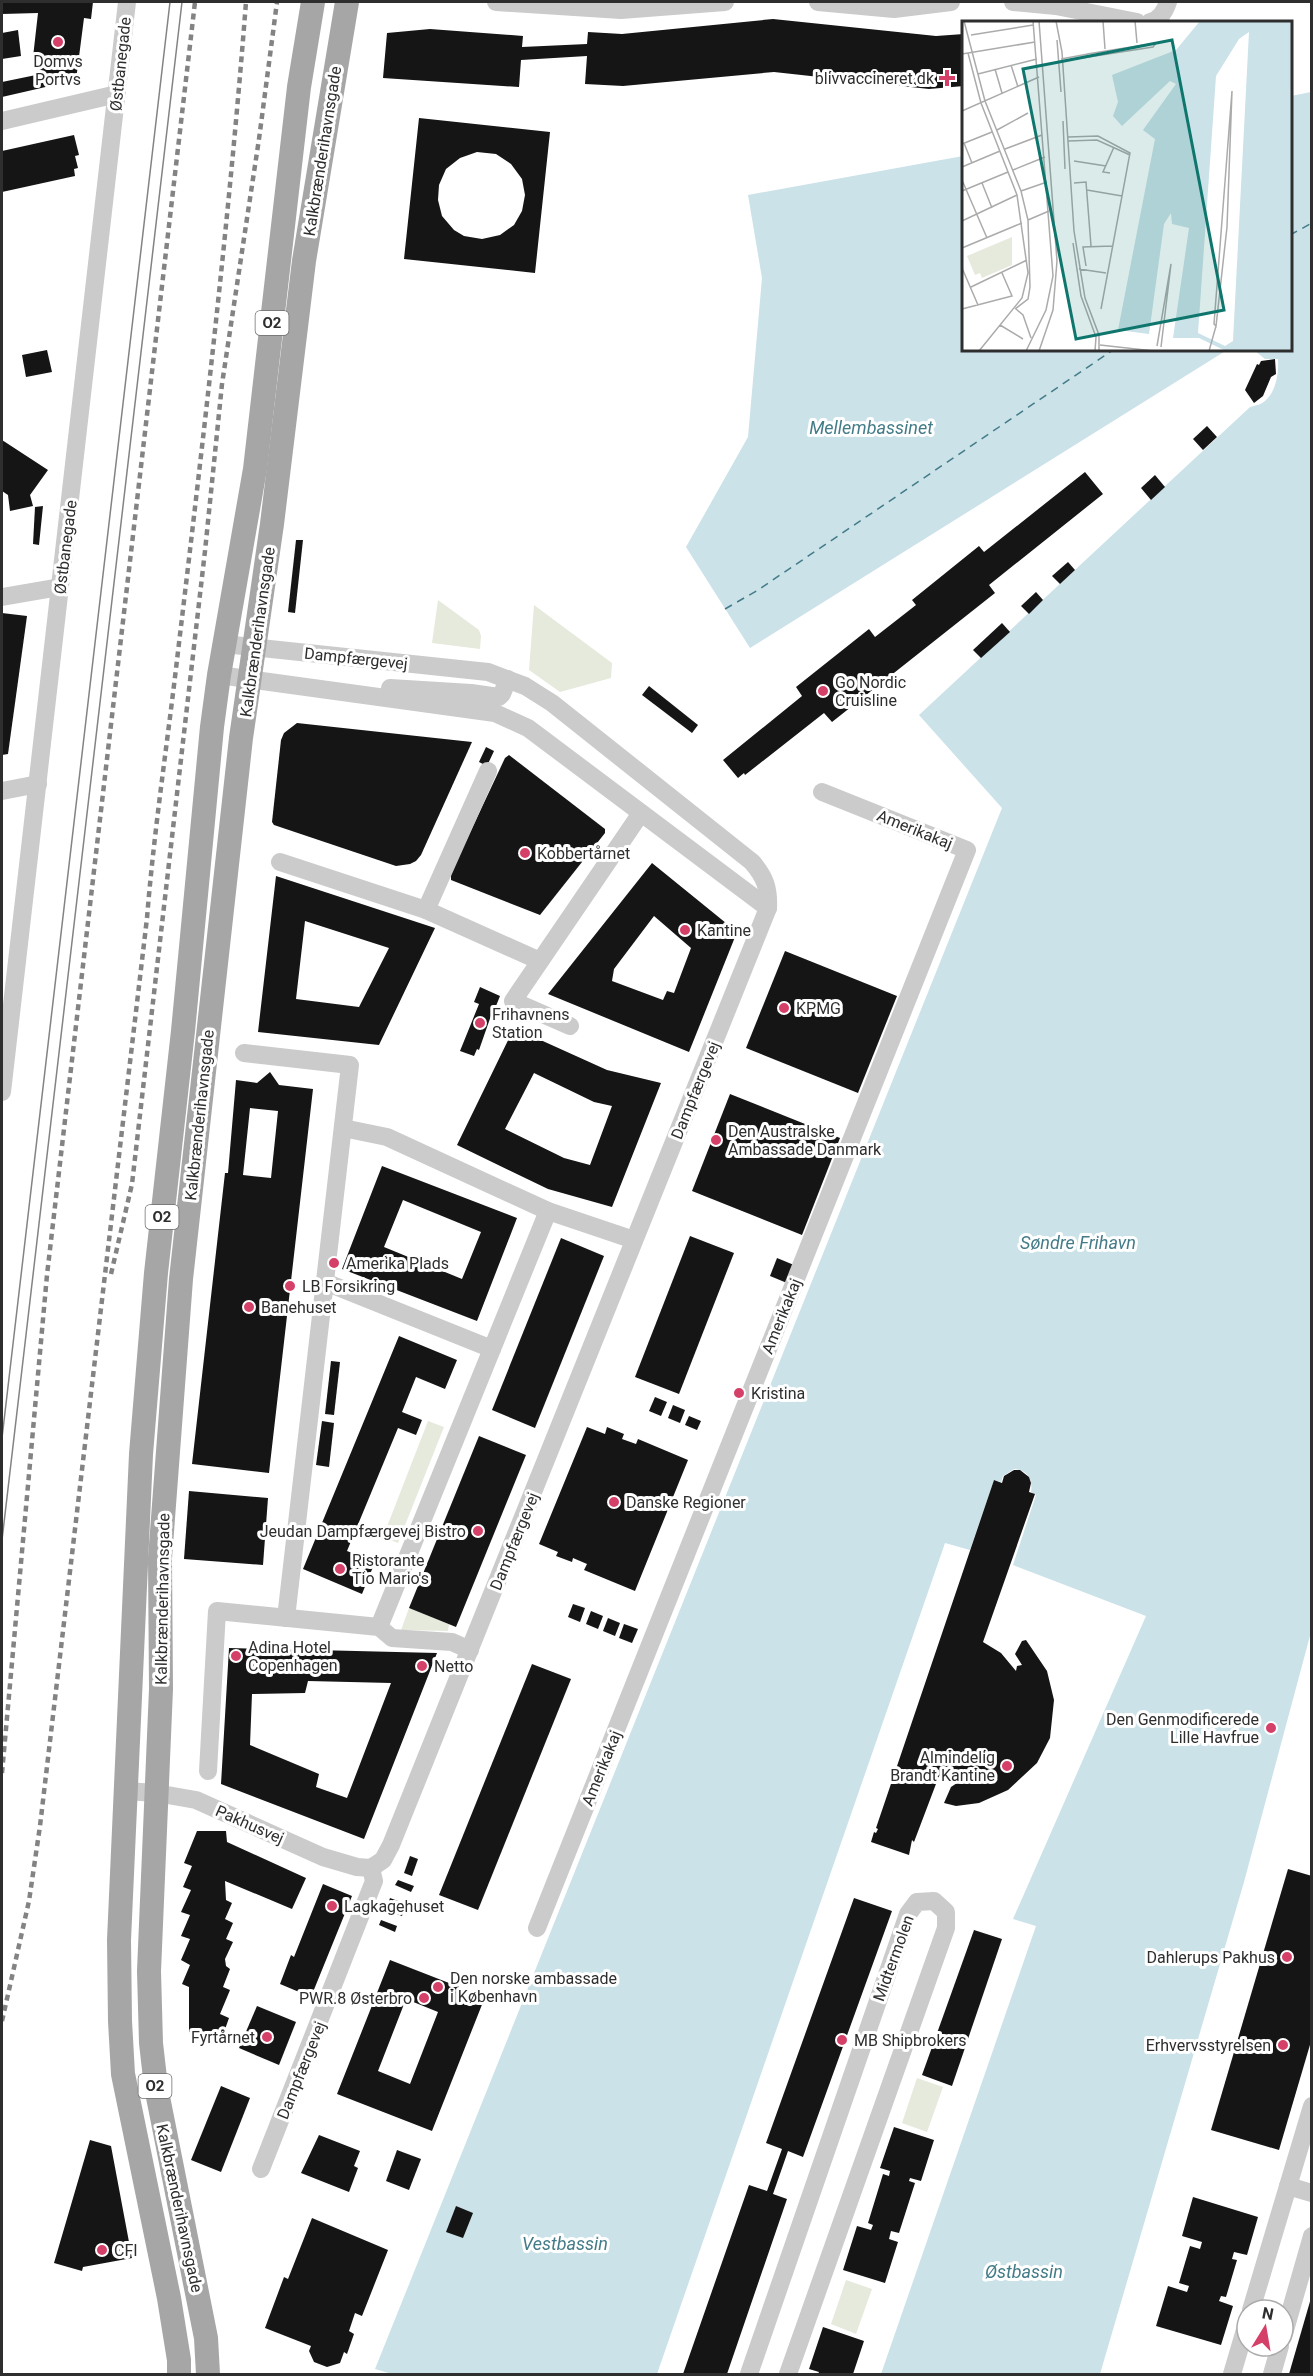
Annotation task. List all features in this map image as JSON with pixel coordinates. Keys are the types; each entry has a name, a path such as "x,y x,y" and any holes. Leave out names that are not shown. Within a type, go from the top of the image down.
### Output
{"main road":[{"name":"Kalkbrænderihavnsgade","path":"179,2374 179,2360 168,2298 123,2073 119,1940 140,1466 153,1307 219,675 255,469 299,87 313,2"},
{"name":"Kalkbrænderihavnsgade","path":"208,2374 206,2338 156,2087 151,2043 149,1971 161,1689 160,1558 180,1291 241,738 251,680 304,261 347,2"}],"street":[{"name":"Østbanegade","path":"2,1092 8,997 38,784 127,2"},
{"path":"496,2 621,10 725,2"},
{"path":"818,2 894,9 951,2"},
{"path":"1013,2 1056,6 1132,21"},
{"path":"1156,21 1164,12 1168,2"},
{"path":"2,121 117,94"},
{"path":"2,597 60,587"},
{"name":"Dampfærgevej","path":"224,644 488,672 508,679 552,703 752,862 763,875 768,899 391,1845 383,1860 371,1868 374,1881 261,2169"},
{"path":"481,703 488,672"},
{"name":"Dampfærgevej","path":"219,675 363,695 393,688 481,703 495,713 528,728 641,813 768,899"},
{"name":"Dampfærgevej","path":"481,703 499,697 508,679"},
{"path":"426,910 488,771"},
{"path":"2,791 38,784"},
{"name":"Amerikakaj","path":"537,1928 967,850 822,792"},
{"path":"570,1026 513,1001 641,813"},
{"path":"280,862 426,910 540,961"},
{"path":"244,1053 350,1065 286,1618"},
{"path":"343,1128 387,1137 549,1211 634,1240"},
{"path":"379,1627 549,1211"},
{"path":"325,1282 492,1349"},
{"path":"208,1771 217,1611 379,1627 392,1638 452,1642 470,1650"},
{"name":"Pakhusvej","path":"126,1791 156,1793 196,1800 323,1857 350,1866 371,1868"},
{"name":"Midtermolen","path":"749,2374 908,1914 917,1902 934,1901 946,1912 946,1928 788,2374"},
{"path":"1255,2298 1311,2106"},
{"path":"1288,2186 1311,2193"},
{"path":"1294,2298 1311,2236"},
{"path":"1232,2374 1237,2358"},
{"path":"1272,2374 1277,2358"}],"shaded area":[{"path":"438,600 479,630 480,649 432,643"},
{"path":"534,605 612,663 611,678 560,692 529,670"},
{"path":"428,1421 444,1427 398,1543 383,1537"},
{"path":"409,1608 449,1624 448,1631 401,1630"},
{"path":"917,2078 943,2087 927,2132 902,2123"},
{"path":"846,2280 872,2289 856,2334 831,2324"}],"water":[{"path":"1311,92 1311,1632 1244,1882 1100,2374 881,2374 1036,1926 1013,1919 1146,1616 1013,1565 1036,1495 1031,1492 1031,1483 1026,1473 1014,1469 1003,1476 1001,1482 994,1480 970,1550 945,1543 657,2374 392,2374 375,2369 1002,808 919,715 1249,408 1260,404 1271,395 1277,377 1278,359 1265,359 1255,351 1292,351 1292,96"},
{"name":"Mellembassinet","path":"962,156 962,351 1225,351 750,648 686,547 748,437 762,278 748,195"}],"building":[{"name":"Domvs Portvs","path":"2,2 93,2 91,19 84,18 76,80 2,97 2,82 36,75 37,67 32,66 38,13 2,14"},
{"path":"773,19 936,36 962,34 962,86 929,89 774,72 623,86 585,84 587,56 521,60 519,87 383,78 387,33 430,29 523,36 522,47 587,44 588,32 622,34"},
{"path":"18,30 21,56 2,59 2,33"},
{"path":"419,118 550,132 535,273 404,259","holes":["477,152 496,154 511,164 522,179 525,195 522,211 514,225 500,235 482,239 464,236 454,230 442,216 438,200 439,185 446,169 460,158"]},
{"path":"74,135 79,155 75,156 78,168 74,169 75,176 2,192 2,151"},
{"path":"47,350 52,372 26,377 22,355"},
{"path":"1275,359 1276,374 1271,377 1263,396 1254,403 1245,390 1257,364 1259,365 1261,361"},
{"path":"1207,426 1217,437 1203,450 1193,439"},
{"path":"2,440 48,470 30,495 33,506 10,511 8,495 2,491"},
{"path":"1085,472 1103,494 989,585 995,593 832,722 824,713 745,775 744,773 738,778 723,760 802,696 796,687 869,629 875,637 916,605 912,600 979,546 984,552"},
{"path":"1155,475 1165,487 1151,500 1141,488"},
{"path":"43,506 39,545 33,544 35,507"},
{"path":"296,540 303,540 295,613 288,612"},
{"path":"1068,562 1075,570 1060,584 1052,576"},
{"path":"1036,592 1043,600 1029,614 1021,606"},
{"path":"2,613 27,616 8,754 2,755"},
{"path":"1002,623 1010,632 981,658 973,650"},
{"path":"649,686 698,725 692,733 642,695"},
{"path":"297,723 472,742 421,855 416,861 396,866 274,825 272,822 281,740 284,733"},
{"path":"486,747 494,751 487,766 479,762"},
{"name":"Kobbertårnet","path":"509,755 605,829 605,833 540,915 451,880 451,873 505,758"},
{"path":"652,863 737,932 689,1052 548,994","holes":["654,916 691,948 674,993 667,991 663,1000 612,981 614,969"]},
{"path":"276,876 435,928 379,1045 258,1032","holes":["305,921 389,948 359,1007 296,999"]},
{"path":"785,951 897,996 858,1093 746,1048"},
{"name":"Frihavnens Station","path":"480,987 500,996 496,1006 500,1008 498,1013 493,1010 479,1050 477,1049 474,1056 460,1051 479,1004 474,1002"},
{"path":"514,1028 607,1070 661,1083 612,1207 548,1189 457,1145","holes":["534,1073 594,1102 612,1106 590,1165 564,1158 505,1129"]},
{"name":"Banehuset","path":"270,1072 279,1085 313,1089 269,1473 192,1464 225,1173 228,1173 236,1080 257,1083","holes":["250,1108 278,1111 271,1178 243,1175"]},
{"path":"730,1094 840,1138 802,1235 692,1191"},
{"path":"382,1166 517,1218 477,1321 342,1269","holes":["403,1200 481,1232 462,1279 384,1247"]},
{"path":"690,1236 734,1253 679,1394 635,1377"},
{"path":"561,1238 604,1256 535,1428 492,1410"},
{"path":"777,1258 794,1265 787,1283 770,1276"},
{"path":"399,1336 457,1360 445,1389 416,1377 402,1412 422,1420 416,1435 398,1428 347,1551 375,1562 362,1594 303,1569"},
{"path":"331,1361 340,1362 334,1415 325,1414"},
{"path":"655,1397 667,1402 661,1416 649,1411"},
{"path":"673,1405 685,1410 680,1423 668,1418"},
{"path":"689,1416 701,1421 697,1430 685,1425"},
{"path":"322,1421 334,1423 329,1467 316,1465"},
{"name":"Danske Regioner","path":"587,1427 605,1434 607,1427 624,1434 622,1439 636,1444 638,1439 688,1460 635,1591 584,1570 587,1564 573,1558 572,1562 556,1556 558,1552 539,1544"},
{"path":"479,1436 526,1455 456,1627 409,1608"},
{"path":"1014,1470 1020,1470 1029,1477 1031,1483 1029,1492 1035,1494 983,1642 1001,1653 1016,1671 1017,1666 1022,1665 1015,1654 1022,1641 1026,1640 1047,1671 1054,1700 1050,1738 1037,1763 1008,1790 979,1803 956,1806 944,1803 951,1787 963,1779 939,1776 914,1842 912,1840 909,1855 871,1842 874,1832 876,1833 878,1829 876,1828 994,1480 1002,1483 1004,1476"},
{"path":"189,1491 268,1498 263,1565 184,1559"},
{"path":"573,1604 585,1608 580,1622 568,1617"},
{"path":"591,1611 603,1616 598,1629 586,1624"},
{"path":"608,1618 620,1623 615,1636 603,1631"},
{"path":"624,1624 638,1629 632,1643 619,1638"},
{"path":"229,1648 437,1653 364,1839 221,1784","holes":["308,1681 391,1683 347,1798 316,1787 319,1774 250,1745 252,1694 305,1693"]},
{"path":"532,1664 571,1679 478,1910 439,1895"},
{"path":"197,1831 226,1831 227,1842 306,1878 292,1909 225,1881 226,1900 232,1903 225,1919 233,1923 226,1939 233,1942 225,1959 226,1966 230,1969 223,1987 230,1990 220,2014 229,2018 223,2042 189,2032 189,1987 182,1984 190,1965 181,1960 190,1939 181,1936 190,1915 181,1912 191,1890 183,1887 192,1866 184,1863"},
{"path":"410,1856 418,1859 412,1876 404,1873"},
{"name":"Dahlerups Pakhus","path":"1288,1869 1312,1876 1312,2038 1279,2150 1211,2130"},
{"path":"398,1880 414,1886 411,1892 395,1885"},
{"path":"323,1884 352,1896 311,1997 280,1984 291,1955 294,1957"},
{"path":"390,1898 406,1904 402,1916 386,1910"},
{"path":"854,1898 892,1911 803,2157 788,2151 773,2194 787,2199 727,2374 683,2374 749,2185 767,2191 782,2149 766,2143"},
{"path":"381,1920 397,1926 395,1932 379,1925"},
{"path":"974,1930 1002,1939 952,2086 922,2075"},
{"path":"390,1960 485,1997 432,2131 337,2094","holes":["406,1999 438,2012 410,2084 378,2071"]},
{"name":"Fyrtårnet","path":"257,2006 296,2022 279,2065 239,2048"},
{"path":"221,2086 250,2098 221,2172 191,2160"},
{"path":"894,2127 934,2140 921,2181 910,2178 909,2181 915,2183 899,2233 891,2231 889,2239 898,2242 885,2283 843,2270 857,2226 871,2230 873,2225 868,2223 883,2174 889,2176 890,2171 880,2168"},
{"path":"319,2135 360,2151 354,2166 358,2168 349,2192 301,2173"},
{"path":"90,2140 111,2146 132,2258 83,2267 82,2271 54,2263"},
{"path":"397,2150 421,2159 409,2190 386,2181"},
{"path":"1193,2197 1258,2217 1247,2255 1234,2252 1232,2259 1237,2260 1226,2297 1221,2296 1219,2301 1233,2306 1221,2345 1156,2326 1168,2286 1187,2292 1189,2286 1179,2283 1190,2246 1200,2249 1202,2242 1182,2236"},
{"path":"456,2206 473,2213 463,2238 446,2232"},
{"path":"312,2218 388,2250 362,2316 355,2313 349,2331 354,2334 347,2354 344,2352 340,2363 327,2367 314,2362 309,2351 311,2346 265,2328 284,2277 288,2279"},
{"path":"1311,2298 1312,2374 1289,2374"},
{"path":"823,2327 864,2341 853,2374 818,2374 819,2372 809,2369"}],"ferry route":[{"path":"1292,234 1312,223"},
{"path":"725,609 758,590 1112,351"}],"tram line":[{"path":"2,1438 170,2"},
{"path":"2,1540 182,2"}],"railway":[{"path":"2,1773 47,1275 195,2"},
{"path":"2,2021 29,1901 40,1826 206,414 232,167 246,2"},
{"path":"111,1274 132,1184 222,384 277,2"}],"place":[{"name":"Domvs Portvs","path":"58,42"},
{"name":"blivvaccineret.dk","path":"947,78"},
{"name":"Go Nordic Cruisline","path":"823,691"},
{"name":"Kobbertårnet","path":"525,853"},
{"name":"Kantine","path":"685,930"},
{"name":"KPMG","path":"784,1008"},
{"name":"Frihavnens Station","path":"480,1023"},
{"name":"Den Australske Ambassade Danmark","path":"716,1140"},
{"name":"Amerika Plads","path":"334,1263"},
{"name":"LB Forsikring","path":"290,1286"},
{"name":"Banehuset","path":"249,1307"},
{"name":"Kristina","path":"739,1393"},
{"name":"Danske Regioner","path":"614,1502"},
{"name":"Jeudan Dampfærgevej Bistro","path":"478,1531"},
{"name":"Ristorante Tio Mario's","path":"340,1569"},
{"name":"Adina Hotel Copenhagen","path":"236,1656"},
{"name":"Netto","path":"422,1666"},
{"name":"Den Genmodificerede Lille Havfrue","path":"1271,1728"},
{"name":"Almindelig Brandt Kantine","path":"1007,1766"},
{"name":"Lagkagehuset","path":"332,1906"},
{"name":"Dahlerups Pakhus","path":"1287,1957"},
{"name":"Den norske ambassade i København","path":"438,1987"},
{"name":"PWR.8 Østerbro","path":"424,1998"},
{"name":"Fyrtårnet","path":"267,2037"},
{"name":"MB Shipbrokers","path":"842,2040"},
{"name":"Erhvervsstyrelsen","path":"1283,2045"},
{"name":"CFI","path":"102,2250"}],"water label":[{"name":"Søndre Frihavn","path":"1078,1243"},
{"name":"Vestbassin","path":"565,2244"},
{"name":"Østbassin","path":"1024,2272"}]}
